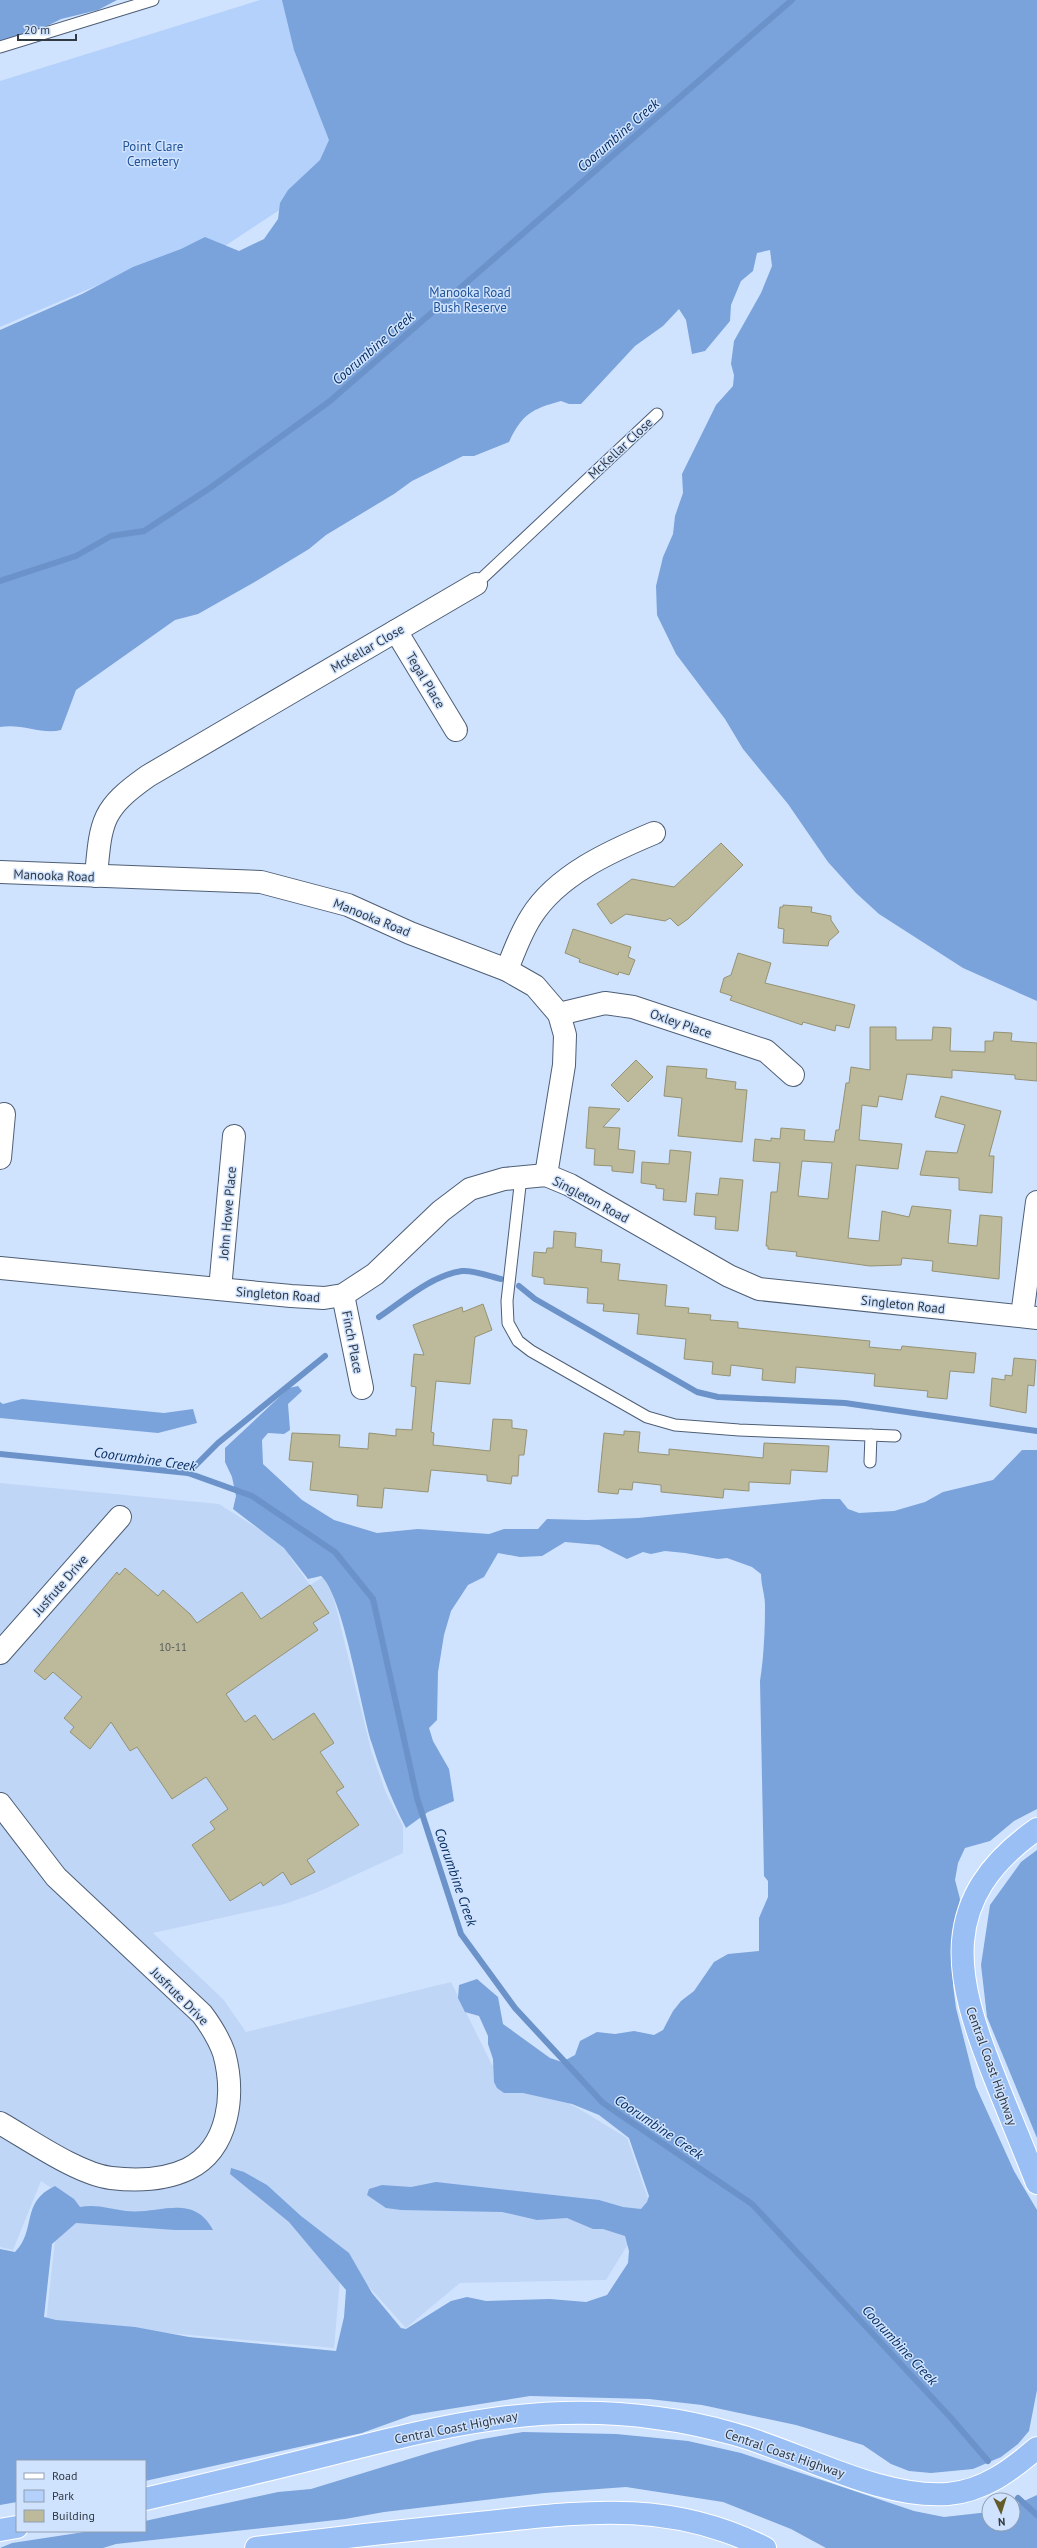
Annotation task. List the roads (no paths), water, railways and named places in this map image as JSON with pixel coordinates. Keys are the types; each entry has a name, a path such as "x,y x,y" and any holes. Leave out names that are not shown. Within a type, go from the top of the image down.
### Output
{"highway":[{"name":"Central Coast Highway","path":"1037,1829 1013,1846 985,1876 968,1913 963,1934 962,1955 966,1993 973,2021 1037,2183"},
{"name":"Central Coast Highway","path":"146,2499 418,2432 496,2417 542,2413 587,2413 656,2418 734,2434 863,2480 912,2492 948,2494 986,2484 1013,2469 1037,2448"},
{"path":"256,2548 397,2531 600,2512 652,2513 700,2521 765,2548"},
{"path":"0,2530 16,2527"}],"street":[{"name":"McKellar Close","path":"96,876 99,839 107,812 126,791 148,776 476,584"},
{"name":"Tegal Place","path":"396,631 456,730"},
{"path":"507,970 520,936 532,915 554,892 584,866 617,849 654,833"},
{"name":"Manooka Road","path":"0,872 261,882 348,905 410,933 507,970 535,986 559,1014 565,1035 564,1065 546,1175"},
{"name":"Oxley Place","path":"559,1014 605,1003 633,1007 766,1051 793,1075"},
{"path":"0,1158 4,1114"},
{"name":"John Howe Place","path":"220,1289 234,1136"},
{"name":"Singleton Road","path":"0,1268 291,1296 324,1298 343,1295 375,1274 441,1211 470,1189 504,1179 546,1175 570,1185 729,1276 759,1289 1030,1317"},
{"path":"1030,1317 1037,1202"},
{"name":"Finch Place","path":"343,1295 362,1388"},
{"name":"Jusfrute Drive","path":"0,1653 120,1517"},
{"name":"Jusfrute Drive","path":"0,1804 56,1876 202,2014 214,2031 223,2052 229,2091 228,2109 223,2129 205,2157 189,2168 149,2179 109,2178 89,2173 0,2123"}],"lane":[{"path":"0,47 153,0"},
{"name":"McKellar Close","path":"476,584 657,414"},
{"path":"521,1177 507,1301 508,1322 518,1341 530,1351 647,1417 675,1425 895,1436"},
{"path":"870,1462 871,1435"}],"waterway":[{"name":"Coorumbine Creek","path":"0,581 76,556 111,536 144,531 210,488 330,401 792,0"},
{"path":"379,1317 429,1283 451,1273 471,1271 501,1279"},
{"path":"519,1286 535,1299 697,1392 718,1397 845,1403 1037,1431"},
{"path":"188,1473 218,1443 325,1356"},
{"name":"Coorumbine Creek","path":"0,1454 188,1473 252,1496 335,1552 373,1599 417,1798 461,1934 515,2008 603,2103 752,2204 951,2418 988,2461"},
{"name":"Coorumbine Creek","path":"1021,2501 1037,2515"}],"park label":[{"name":"Point Clare Cemetery","path":"153,154"},
{"name":"Manooka Road Bush Reserve","path":"470,300"}]}
